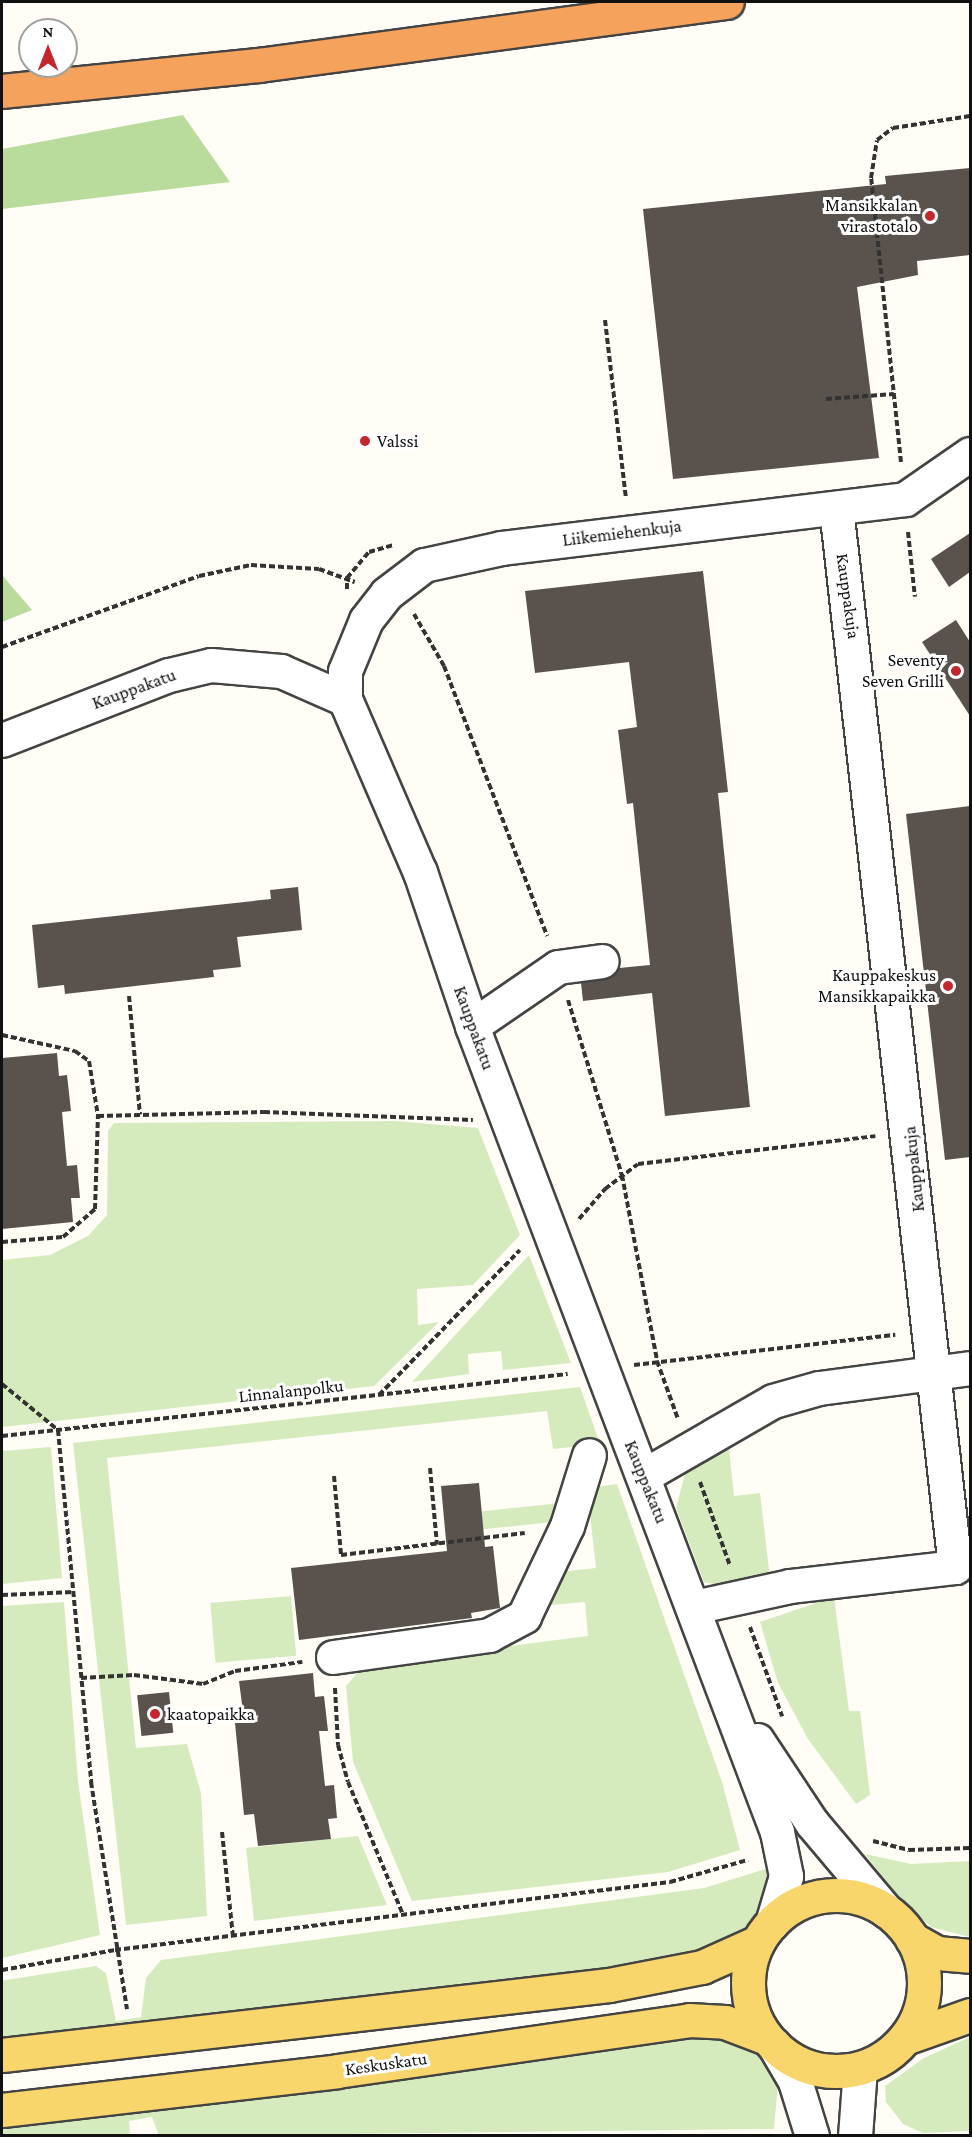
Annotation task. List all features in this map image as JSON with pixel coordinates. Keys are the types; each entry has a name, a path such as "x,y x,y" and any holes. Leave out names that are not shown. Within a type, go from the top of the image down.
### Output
{"highway":[{"path":"2,91 259,65 727,2"}],"main road":[{"path":"2,2055 609,1985 702,1967 765,1932 818,1897 854,1897 886,1911 912,1940 937,1953 970,1956"},
{"path":"765,1932 748,1992 770,2042 809,2067 860,2068 885,2057 905,2038 922,2000 924,1979 912,1940"},
{"path":"905,2038 970,2015"},
{"name":"Keskuskatu","path":"2,2110 337,2071 689,2020 725,2022 770,2042"}],"street":[{"name":"Liikemiehenkuja","path":"345,699 345,671 366,620 386,594 424,565 536,543 836,508 904,491 970,454"},
{"name":"Kauppakuja","path":"694,1607 790,1586 878,1578 955,1567 910,1133 836,508"},
{"name":"Kauppakatu","path":"2,740 169,675 211,664 281,671 345,699 420,872 594,1372 644,1476 729,1698 783,1850 786,1875 765,1932"},
{"path":"472,1026 558,967 602,961"},
{"path":"644,1476 772,1401 936,1371 970,1368"},
{"path":"333,1658 489,1635 515,1621 543,1583 567,1526 588,1455"},
{"name":"Kauppakatu","path":"729,1698 829,1844 886,1911"},
{"path":"770,2042 795,2081 812,2136"},
{"path":"855,2136 860,2068"}],"path":[{"path":"915,597 871,178 877,140 894,128 970,116"},
{"path":"605,320 626,503"},
{"path":"826,399 894,394"},
{"path":"129,996 140,1114"},
{"path":"2,1035 75,1051 89,1061 98,1116 95,1209 63,1237 2,1242"},
{"path":"98,1116 342,1113 478,1120"},
{"path":"622,1175 638,1164 668,1158 910,1133"},
{"path":"379,1396 528,1243"},
{"name":"Linnalanpolku","path":"2,1436 594,1372 932,1330"},
{"path":"2,1384 58,1430 81,1678 115,1950 127,2013"},
{"path":"430,1468 437,1545"},
{"path":"334,1476 341,1555 437,1545 567,1526"},
{"path":"2,1595 74,1592"},
{"path":"81,1678 134,1675 203,1684 235,1671 333,1658 339,1745 348,1782 403,1915"},
{"path":"222,1832 233,1935"},
{"path":"829,1844 863,1839 909,1850 970,1848"},
{"path":"2,1970 115,1950 670,1882 783,1850"}],"green space":[{"path":"183,115 230,182 2,209 2,149"},
{"path":"2,575 32,610 2,622"},
{"path":"396,1121 478,1128 520,1235 473,1285 417,1289 418,1325 439,1322 374,1386 2,1427 2,1260 50,1255 88,1236 107,1215 108,1131 114,1123"},
{"path":"529,1255 571,1363 503,1370 501,1351 468,1354 469,1374 412,1382"},
{"path":"580,1387 600,1444 553,1449 547,1411 107,1458 136,1748 187,1744 201,1793 207,1916 126,1925 73,1443"},
{"path":"728,1439 734,1496 760,1493 770,1578 732,1588 704,1582 676,1508 686,1470"},
{"path":"51,1447 62,1578 2,1584 2,1451"},
{"path":"617,1484 722,1782 740,1850 668,1872 412,1901 353,1762 346,1686 364,1665 588,1636 585,1602 551,1605 548,1573 596,1568 587,1488"},
{"path":"561,1503 563,1521 478,1530 476,1512"},
{"path":"291,1596 296,1656 216,1663 210,1603"},
{"path":"834,1597 849,1711 860,1711 870,1795 856,1804 808,1739 778,1683 760,1622"},
{"path":"64,1602 78,1781 100,1935 2,1958 2,1606"},
{"path":"358,1836 387,1905 254,1921 246,1848"},
{"path":"865,1854 911,1864 970,1861 970,1937 931,1927 902,1901"},
{"path":"772,1867 764,1903 746,1929 720,1946 658,1964 2,2043 2,1981 6,1980 96,1966 106,1973 116,2021 141,2017 146,1978 161,1960 704,1888"},
{"path":"689,2032 750,2048 765,2061 778,2082 774,2129 159,2136 152,2117 129,2121 130,2135 2,2136 2,2123"},
{"path":"970,2037 970,2131 923,2133 903,2124 886,2102 885,2086 924,2058"}],"building":[{"path":"970,168 970,255 917,261 918,275 857,287 879,458 673,479 643,209 886,184 885,176"},
{"path":"970,533 970,572 949,587 931,559"},
{"path":"703,571 728,792 718,793 750,1107 665,1116 652,993 583,1001 581,983 605,979 619,968 650,965 633,803 627,804 618,730 637,727 629,662 535,673 525,591"},
{"name":"Seventy Seven Grilli","path":"956,620 970,642 970,716 922,642"},
{"name":"Kauppakeskus Mansikkapaikka","path":"970,806 970,1157 945,1160 906,814"},
{"path":"298,887 302,930 237,937 241,967 213,970 214,977 65,994 64,985 38,988 32,925 271,899 270,890"},
{"path":"57,1053 59,1076 67,1075 71,1111 62,1112 67,1166 77,1165 80,1198 71,1198 73,1222 2,1229 2,1058"},
{"path":"479,1483 485,1547 493,1546 500,1608 471,1613 472,1618 299,1640 291,1568 447,1551 441,1486"},
{"path":"313,1673 315,1697 324,1696 328,1731 319,1731 325,1786 334,1785 337,1818 328,1819 331,1839 258,1846 254,1814 244,1815 234,1713 243,1712 239,1681"},
{"name":"kaatopaikka","path":"169,1692 173,1733 141,1736 137,1695"}],"place":[{"name":"Mansikkalan virastotalo","path":"930,216"},
{"name":"Valssi","path":"365,441"},
{"name":"Seventy Seven Grilli","path":"956,671"},
{"name":"Kauppakeskus Mansikkapaikka","path":"948,986"},
{"name":"kaatopaikka","path":"155,1714"}]}
